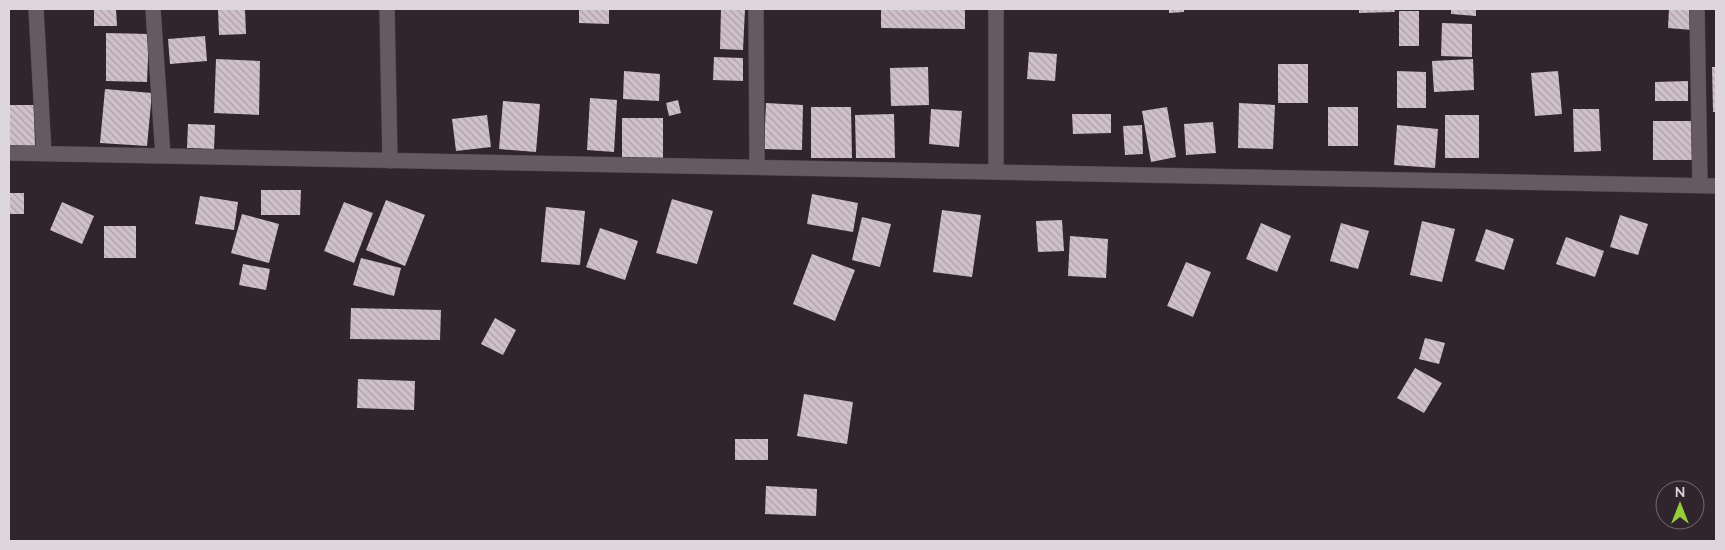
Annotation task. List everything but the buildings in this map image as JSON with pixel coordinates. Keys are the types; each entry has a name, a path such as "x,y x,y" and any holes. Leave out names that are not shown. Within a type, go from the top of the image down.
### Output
{"street":[{"path":"36,9 44,154"},
{"path":"153,9 162,156"},
{"path":"387,9 390,161"},
{"path":"756,9 757,167"},
{"path":"996,9 996,172"},
{"path":"1697,9 1700,185"},
{"path":"9,153 1716,186"}]}
